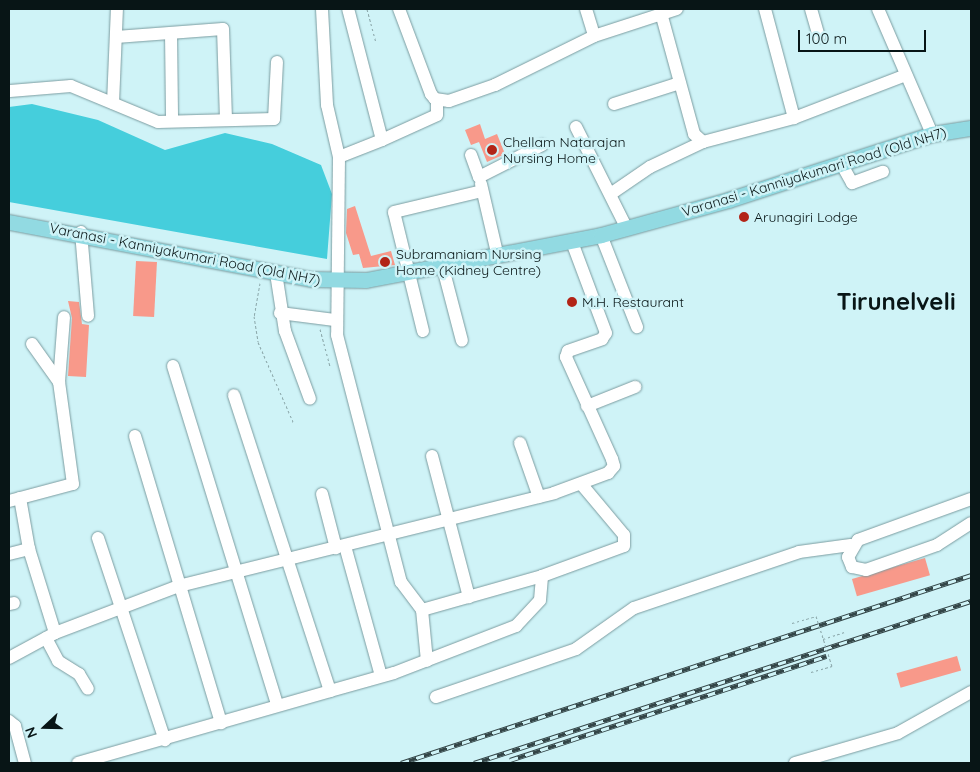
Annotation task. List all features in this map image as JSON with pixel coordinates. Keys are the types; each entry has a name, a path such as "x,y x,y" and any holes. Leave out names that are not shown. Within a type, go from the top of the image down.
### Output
{"main road":[{"name":"Varanasi - Kanniyakumari Road (Old NH7)","path":"9,222 81,232 269,272 339,282 406,275 572,242 728,200 932,134 971,128"}],"street":[{"path":"113,102 117,9"},
{"path":"322,9 327,105 339,157 339,282 334,320 352,384 357,425 379,484 401,582 422,610 427,661"},
{"path":"348,9 382,140"},
{"path":"399,9 431,94 438,100 460,99 594,36 677,9"},
{"path":"586,9 594,36"},
{"path":"765,9 794,118"},
{"path":"811,9 819,37"},
{"path":"878,9 932,134"},
{"path":"661,13 694,134 703,142"},
{"path":"116,37 223,29 226,119"},
{"path":"172,33 172,120"},
{"path":"10,91 58,84 113,102 148,121 274,119 277,62"},
{"path":"612,194 650,167 703,142 794,118 906,75"},
{"path":"614,104 680,83"},
{"path":"339,157 437,115 438,100"},
{"path":"576,127 612,194 626,227"},
{"path":"479,177 542,145"},
{"path":"472,155 498,257"},
{"path":"841,163 852,183 883,172"},
{"path":"423,331 406,275 394,225 396,210 482,191"},
{"path":"81,232 88,316"},
{"path":"600,235 637,327"},
{"path":"9,658 51,635 179,586 290,557 390,535 539,497 582,485 614,466 566,354 606,333 572,242"},
{"path":"443,268 462,341"},
{"path":"269,272 280,313 310,399"},
{"path":"280,313 334,320"},
{"path":"64,317 59,382 74,484 12,498 29,549 58,661 79,674 88,689"},
{"path":"32,344 59,382"},
{"path":"173,366 239,571 277,705"},
{"path":"587,406 634,387"},
{"path":"234,394 290,557 330,691"},
{"path":"135,436 220,723"},
{"path":"520,443 539,497"},
{"path":"432,456 469,597"},
{"path":"422,610 542,576 626,543 582,485"},
{"path":"322,494 380,676"},
{"path":"436,697 576,649 634,608 799,552 851,545 971,499"},
{"path":"851,545 852,567 866,570 937,545 971,523"},
{"path":"98,538 165,740"},
{"path":"9,554 29,549"},
{"path":"78,763 165,740 277,705 380,676 427,661 516,626 543,595 542,576"},
{"path":"795,763 898,733 971,692"},
{"path":"9,721 15,726 25,763"}],"path":[{"path":"367,9 376,42"},
{"path":"269,272 254,316 258,342 294,424"},
{"path":"318,318 330,366"},
{"path":"792,623 816,616 832,666 811,672"},
{"path":"823,640 847,631"}],"water":[{"path":"32,104 98,120 165,150 225,133 272,144 321,165 332,194 327,259 9,202 9,107"}],"building":[{"path":"480,124 485,139 497,134 505,154 487,162 479,142 471,145 465,130"},
{"path":"355,206 371,256 391,251 395,265 363,268 359,254 353,255 346,233 347,209"},
{"path":"136,261 157,262 154,317 133,316"},
{"path":"68,301 79,302 82,324 89,325 86,377 68,376 72,318"},
{"path":"925,558 930,575 857,596 852,579"},
{"path":"957,656 961,670 901,688 896,673"}],"railway":[{"path":"401,763 971,575"},
{"path":"474,763 971,601"},
{"path":"510,760 826,656"}],"place":[{"name":"Chellam Natarajan Nursing Home","path":"492,150"},
{"name":"Arunagiri Lodge","path":"744,217"},
{"name":"Subramaniam Nursing Home (Kidney Centre)","path":"385,262"},
{"name":"M.H. Restaurant","path":"572,302"}],"district":[{"name":"Tirunelveli","path":"896,302"}]}
